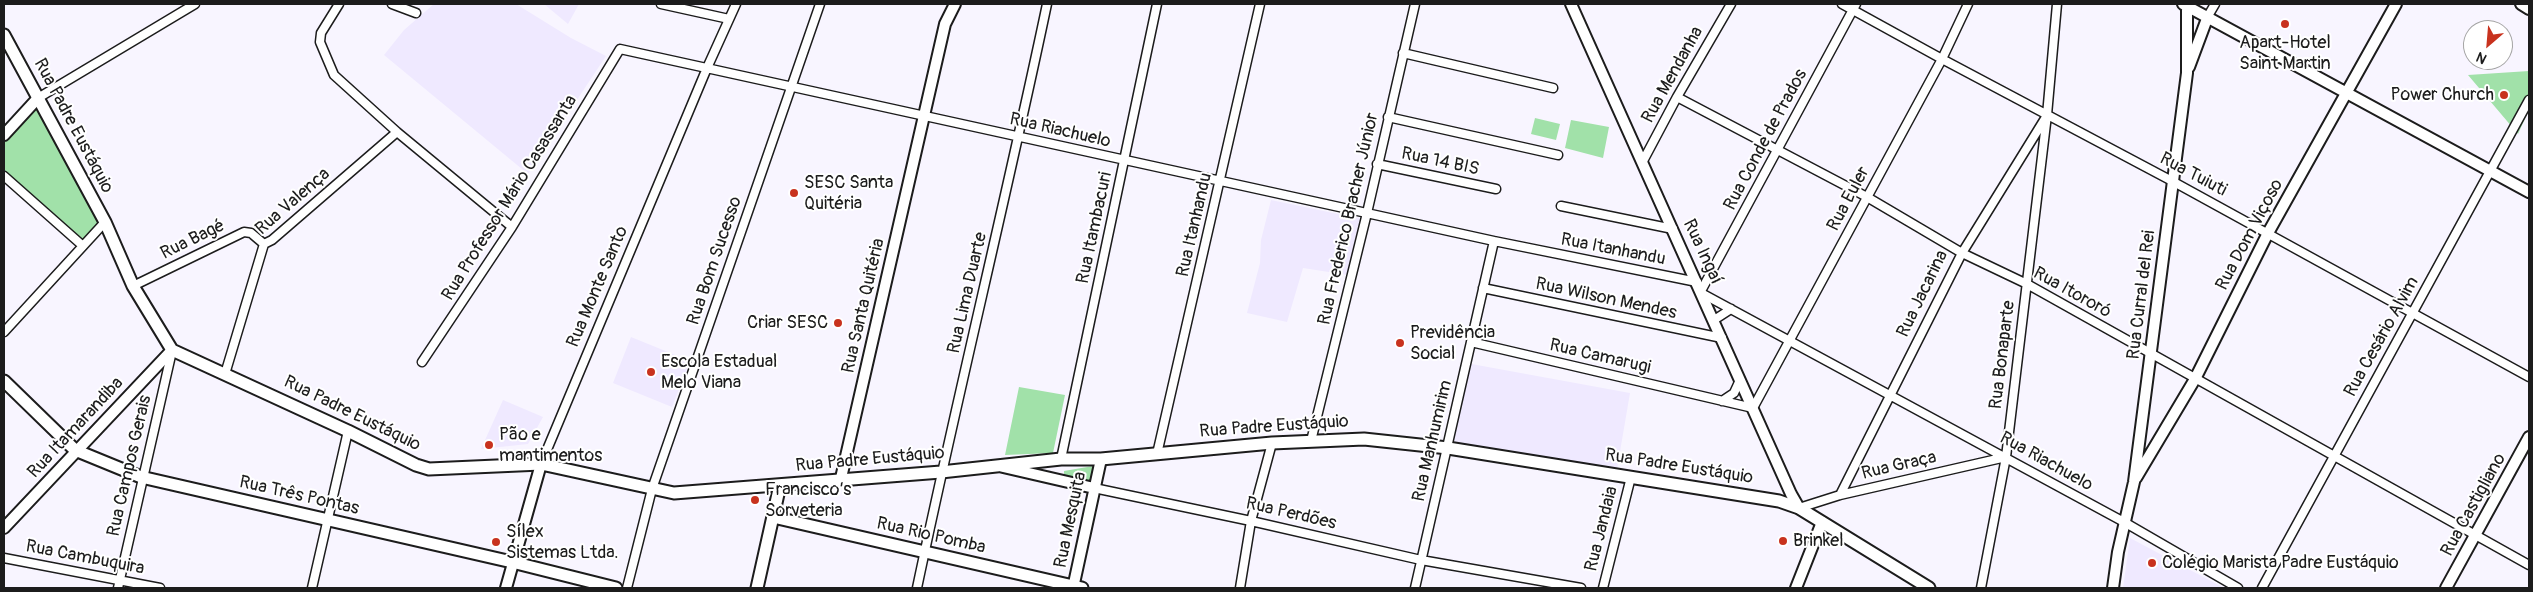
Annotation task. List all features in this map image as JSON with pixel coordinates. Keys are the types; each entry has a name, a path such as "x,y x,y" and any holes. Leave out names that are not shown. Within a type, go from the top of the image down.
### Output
{"main road":[{"name":"Rua Padre Eustáquio","path":"4,35 106,222 133,286 172,350 428,469 541,464 674,493 780,485 841,478 941,472 1061,459 1101,459 1311,440 1364,439 1448,448 1779,501 1799,508 1929,588"},
{"name":"Rua Três Pontas","path":"4,381 76,450 141,477 512,562 616,588"},
{"path":"757,588 780,485"},
{"name":"Rua Rio Pomba","path":"772,517 1076,588"}],"street":[{"path":"4,135 38,98 195,4"},
{"path":"339,4 321,33 320,42 334,75 397,132 512,227"},
{"path":"392,4 416,12"},
{"path":"661,4 729,19"},
{"name":"Rua Monte Santo","path":"506,588 541,464 707,68 736,4"},
{"name":"Rua Bom Sucesso","path":"628,588 652,489 820,4"},
{"name":"Rua Santa Quitéria","path":"841,478 950,4"},
{"name":"Rua Santa Quitéria","path":"945,24 955,4"},
{"name":"Rua Lima Duarte","path":"917,588 941,472 1019,137 1046,4"},
{"name":"Rua Itambacuri","path":"1061,459 1157,4"},
{"name":"Rua Itanhandu","path":"1157,454 1221,182 1260,4"},
{"name":"Rua Frederico Bracher Júnior","path":"1311,440 1367,213 1415,4"},
{"name":"Rua Mendanha","path":"1643,161 1677,97 1731,4"},
{"name":"Rua Tuiuti","path":"1842,4 1854,7 1942,59 2413,311 2529,376"},
{"name":"Rua Euler","path":"1753,408 1942,59 1968,4"},
{"name":"Rua Bonaparte","path":"1981,588 2006,457 2047,115 2057,4"},
{"path":"2186,4 2529,192"},
{"name":"Rua Curral del Rei","path":"2112,588 2124,522 2134,482 2187,73 2186,4"},
{"path":"2187,73 2208,16 2215,4"},
{"name":"Rua Dom Viçoso","path":"2134,482 2195,379 2268,233 2396,4"},
{"path":"2521,4 2529,9"},
{"name":"Rua Ingaí","path":"1573,6 1791,494 1799,508"},
{"name":"Rua Conde de Prados","path":"1701,289 1854,7"},
{"name":"Rua Riachuelo","path":"620,49 1494,241"},
{"name":"Rua Professor Mário Casassanta","path":"422,362 512,227 620,49"},
{"path":"1403,53 1553,88"},
{"name":"Rua Itororó","path":"1677,97 1867,197 1962,253 2027,284 2529,565"},
{"name":"Rua Cesário Alvim","path":"2262,588 2529,100"},
{"name":"Rua Jacarina","path":"1840,494 1892,395 1962,253 2047,115"},
{"path":"1388,117 1558,155"},
{"name":"Rua Valença","path":"225,374 264,244 272,240 397,132"},
{"name":"Rua 14 BIS","path":"1377,164 1496,189"},
{"path":"4,176 83,246"},
{"path":"1562,206 1673,229"},
{"path":"4,332 106,222"},
{"name":"Rua Bagé","path":"133,286 244,232 251,233 264,244"},
{"name":"Rua Itanhandu","path":"1494,241 1701,289"},
{"name":"Rua Manhumirim","path":"1415,588 1494,241"},
{"name":"Rua Wilson Mendes","path":"1483,288 1722,338"},
{"name":"Rua Riachuelo","path":"1701,289 1731,309 2006,457 2238,588"},
{"path":"1714,320 1731,309"},
{"name":"Rua Camarugi","path":"1471,342 1753,408"},
{"name":"Rua Itamarandiba","path":"4,528 172,350"},
{"name":"Rua Campos Gerais","path":"118,588 141,477 172,350"},
{"path":"1722,401 1734,393 1740,380"},
{"path":"312,588 348,431"},
{"name":"Rua Castigliano","path":"2446,588 2529,437"},
{"path":"1240,588 1251,521 1272,443"},
{"name":"Rua Graça","path":"1799,508 1840,494 2006,457"},
{"name":"Rua Mesquita","path":"1076,588 1101,459"},
{"name":"Rua Perdões","path":"995,465 1421,560 1581,588"},
{"name":"Rua Jandaia","path":"1603,588 1631,477"},
{"path":"1796,588 1822,522"},
{"name":"Rua Cambuquira","path":"4,558 160,588"}],"shaded area":[{"path":"434,4 516,4 571,38 606,56 528,174 384,55 404,30"},
{"path":"544,4 579,4 568,24"},
{"path":"1271,200 1362,219 1348,275 1303,268 1287,322 1247,313 1260,263 1261,240"},
{"name":"Escola Estadual Melo Viana","path":"631,337 690,361 672,407 613,383"},
{"path":"1466,363 1630,393 1616,475 1448,448"},
{"path":"503,400 543,417 528,444 481,449"},
{"name":"Colégio Marista Padre Eustáquio","path":"2130,538 2224,588 2123,588"}],"green space":[{"path":"2529,71 2529,110 2518,134 2468,75"},
{"path":"38,98 105,222 83,246 4,176 4,135"},
{"path":"1535,118 1560,124 1556,140 1531,134"},
{"path":"1571,120 1609,127 1603,158 1565,148"},
{"path":"1019,387 1065,395 1053,453 1005,455"},
{"path":"1093,466 1091,484 1064,475 1064,471"}],"place":[{"name":"Apart-Hotel Saint Martin","path":"2285,24"},
{"name":"Power Church","path":"2504,95"},
{"name":"SESC Santa Quitéria","path":"794,193"},
{"name":"Criar SESC","path":"838,323"},
{"name":"Previdência Social","path":"1400,343"},
{"name":"Escola Estadual Melo Viana","path":"651,372"},
{"name":"Pão e mantimentos","path":"489,445"},
{"name":"Francisco’s Sorveteria","path":"755,500"},
{"name":"Brinkel","path":"1783,541"},
{"name":"Sílex Sistemas Ltda.","path":"496,542"},
{"name":"Colégio Marista Padre Eustáquio","path":"2152,563"}]}
